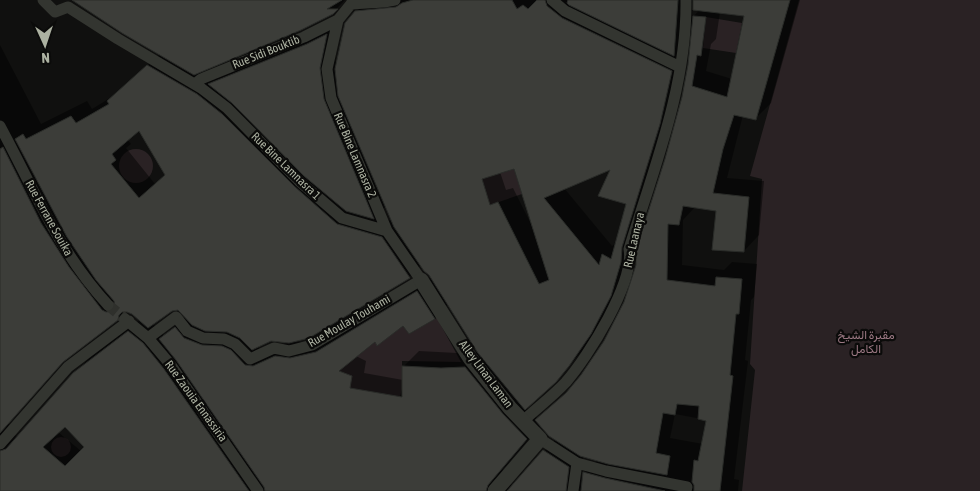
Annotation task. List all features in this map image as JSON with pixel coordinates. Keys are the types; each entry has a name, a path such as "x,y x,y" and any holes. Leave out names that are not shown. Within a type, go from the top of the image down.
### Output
{"street":[{"path":"43,0 55,12 72,4"},
{"path":"338,20 352,2 395,0"},
{"path":"552,0 566,11 680,67"},
{"name":"Rue Laanaya","path":"523,421 565,383 587,354 614,310 631,259 629,249 671,112 680,67 686,0"},
{"name":"Rue Bine Lamnasra 1","path":"72,4 118,39 195,84 227,108 299,181 342,218 387,231"},
{"name":"Rue Sidi Bouktib","path":"195,84 201,79 338,20"},
{"name":"Rue Bine Lamnasra 2","path":"338,20 327,69 331,98 387,231 421,280"},
{"name":"Rue Ferrane Souika","path":"0,126 3,138 48,222 77,268 108,305"},
{"name":"Alley Linan Laman","path":"421,280 470,358 540,439"},
{"name":"Rue Moulay Touhami","path":"148,338 176,317 187,331 203,338 224,339 235,344 250,359 274,348 289,351 312,345 421,280"},
{"name":"Rue Zaouia Ennassiria","path":"0,444 68,367 127,320 148,338 175,372 258,491"},
{"path":"495,491 540,439 577,463 606,471 686,487 686,491"},
{"path":"573,491 577,463"}],"green space":[{"name":"مقبرة الشيخ الكامل","path":"799,0 980,0 980,491 742,491 755,370 750,364 762,179 750,176"},
{"path":"706,17 742,23 736,53 703,48"},
{"path":"136,149 148,154 153,166 148,178 136,183 124,178 119,166 124,154"},
{"path":"514,169 522,194 490,205 484,187 468,183"},
{"path":"437,318 461,362 402,361 402,389 400,397 350,388 351,376 339,371 375,342 377,345 403,326 409,334"},
{"path":"61,437 68,440 71,447 68,454 61,457 54,454 51,447 54,440"}],"building":[{"path":"72,0 342,0 327,9 338,9 333,14 301,30 194,75 122,33"},
{"path":"413,0 512,0 517,9 523,5 528,9 537,0 545,0 547,6 562,18 672,71 660,124 622,247 621,262 611,296 591,334 569,366 556,382 525,410 478,353 429,275 424,271 394,227 338,96 335,69 345,23 355,11 396,7","holes":["514,169 549,280 539,284 498,202 490,205 482,179","610,170 598,196 626,204 611,259 602,254 599,265 544,198"]},
{"path":"568,0 678,0 674,56 569,5 567,3"},
{"path":"693,0 790,0 756,120 734,115 723,149 713,193 749,197 744,252 712,250 716,211 683,206 679,225 668,224 667,280 715,286 716,277 742,279 739,314 736,314 730,375 733,376 720,491 694,491 692,482 694,460 698,461 706,421 698,419 699,406 677,404 675,415 663,413 656,453 670,456 667,475 608,464 580,456 549,436 535,420 566,393 581,375 604,341 624,302 636,265 636,250 665,159 682,97 688,65 693,16 706,17 701,56 697,55 692,86 727,97 744,16 693,10"},
{"path":"327,34 320,68 324,99 374,219 346,211 304,176 232,103 208,84"},
{"path":"147,65 197,94 222,114 294,186 337,224 382,237 410,278 309,338 289,343 271,341 252,350 240,338 227,332 205,331 192,325 178,310 172,311 148,328 132,314 122,312 118,320 63,362 0,433 0,149 3,147 41,223 69,267 102,310 106,312 112,311 115,307 114,301 96,280 67,237 15,139 23,134 26,139 71,116 76,123 109,104 107,101","holes":["139,131 165,175 139,198 111,164 116,160 112,154"]},
{"path":"417,291 435,319 409,334 403,326 377,346 375,342 339,371 352,376 350,388 402,397 402,366 465,367 503,414 527,439 488,485 486,491 265,491 176,360 159,339 175,327 184,338 202,345 222,346 231,350 245,365 253,366 275,356 290,358 316,352"},
{"path":"128,331 143,343 164,369 249,491 0,491 0,451 6,449 73,373","holes":["65,427 84,447 65,466 43,447"]},
{"path":"543,450 569,467 566,491 507,491"},
{"path":"583,472 605,478 665,491 581,491"}],"tunnel":[{"path":"108,305 125,319"}]}
